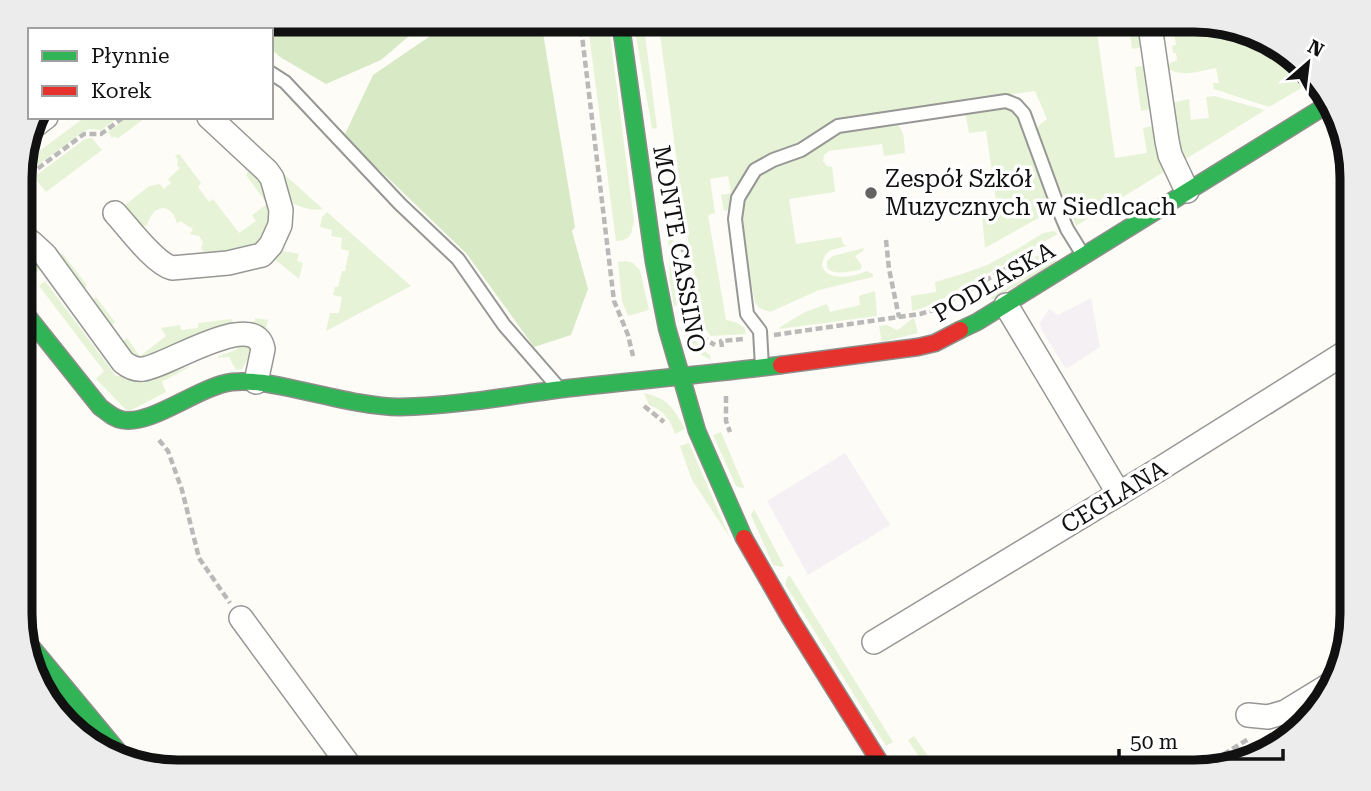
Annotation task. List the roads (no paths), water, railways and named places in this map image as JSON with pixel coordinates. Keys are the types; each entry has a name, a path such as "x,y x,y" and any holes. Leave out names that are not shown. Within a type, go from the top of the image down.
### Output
{"street":[{"name":"MONTE CASSINO","path":"622,32 654,262 680,377 697,431 746,542 878,759"},
{"path":"1151,32 1170,155 1187,191"},
{"name":"PODLASKA","path":"32,323 100,407 116,420 130,421 142,419 213,387 232,382 256,382 351,401 397,407 680,377 918,347 946,338 1006,305 1321,108"},
{"path":"115,213 167,267 228,262 262,255 271,245 280,225 281,210 272,178 268,171 211,119"},
{"path":"32,243 45,255 123,362 129,366 143,369 215,340 249,334 258,338 263,349 256,382"},
{"path":"1006,305 1119,494"},
{"name":"CEGLANA","path":"874,642 1339,356"},
{"path":"241,618 345,760"},
{"path":"47,678 109,742"},
{"path":"1248,715 1268,717 1285,712 1316,693"}],"lane":[{"path":"273,74 285,82 400,204 458,259 504,325 560,389"},
{"path":"762,367 760,331 747,314 735,219 738,198 755,170 800,150 838,126 1006,101 1017,105 1024,114 1064,222 1083,256"}],"place":[{"name":"Zespół Szkół Muzycznych w Siedlcach","path":"871,193"}]}
